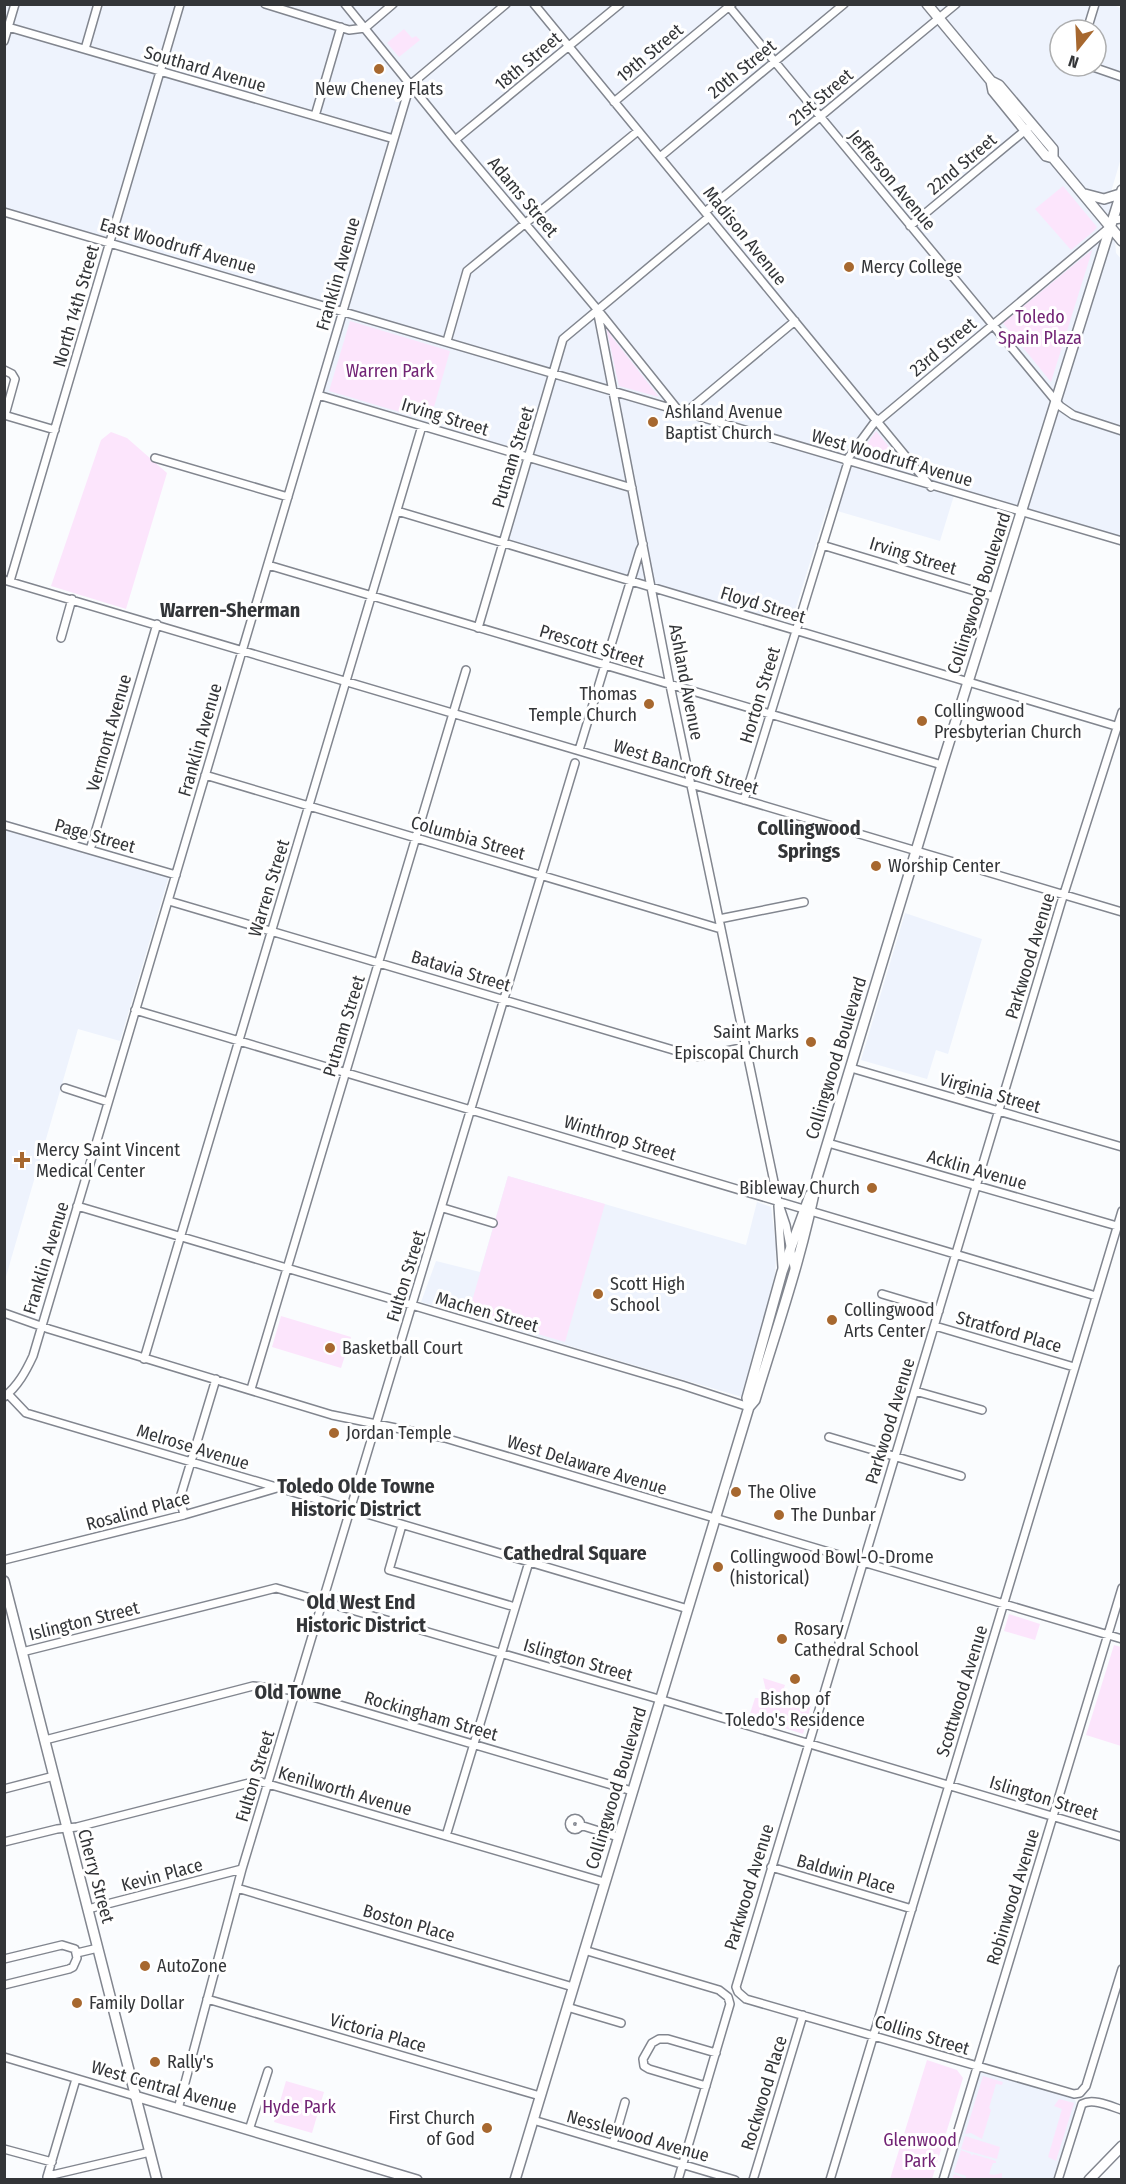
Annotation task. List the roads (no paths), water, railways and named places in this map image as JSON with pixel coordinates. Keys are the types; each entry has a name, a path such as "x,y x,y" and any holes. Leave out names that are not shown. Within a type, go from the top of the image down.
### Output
{"main road":[{"path":"927,4 991,81 993,91 1029,128 1046,156 1053,158 1082,193 1115,222 1122,241"},
{"path":"1082,193 1104,199 1121,192"},
{"name":"Collingwood Boulevard","path":"749,1407 747,1398 782,1272 818,1178 915,851 1055,401 1115,222 1121,192"},
{"name":"Collingwood Boulevard","path":"515,2180 749,1407 755,1400 795,1271 807,1211"},
{"path":"762,1343 770,1350"},
{"name":"Cherry Street","path":"4,1581 7,1605 45,1740 157,2180"},
{"name":"West Central Avenue","path":"135,2096 387,2175 417,2180"},
{"path":"1090,2175 1122,2146"}],"street":[{"path":"4,41 8,27 8,15 15,4"},
{"path":"85,50 98,4"},
{"name":"North 14th Street","path":"7,581 55,430 180,4"},
{"path":"265,4 349,30 364,28 393,4"},
{"name":"Adams Street","path":"345,4 681,412"},
{"path":"410,85 506,4"},
{"name":"Madison Avenue","path":"534,4 931,487"},
{"name":"18th Street","path":"455,140 620,4"},
{"name":"20th Street","path":"660,157 844,4"},
{"name":"21st Street","path":"597,309 820,117 956,4"},
{"name":"Jefferson Avenue","path":"730,5 774,62 1055,401 1073,415 1122,431"},
{"name":"19th Street","path":"614,102 730,5"},
{"name":"Southard Avenue","path":"8,27 394,139"},
{"path":"315,116 341,27"},
{"name":"Franklin Avenue","path":"6,1395 25,1372 42,1326 410,85"},
{"name":"22nd Street","path":"910,226 1029,128"},
{"path":"447,341 467,271 638,131"},
{"name":"East Woodruff Avenue","path":"4,212 343,311"},
{"name":"23rd Street","path":"847,461 877,420 1115,222"},
{"name":"Putnam Street","path":"478,628 565,336 597,309"},
{"name":"Ashland Avenue","path":"597,309 670,685 693,784 778,1201 791,1246 795,1271"},
{"name":"West Woodruff Avenue","path":"343,311 1122,542"},
{"path":"681,412 795,321"},
{"path":"4,370 12,374 15,379 5,415 55,430"},
{"name":"Irving Street","path":"318,395 632,488"},
{"name":"Warren Street","path":"144,1359 422,426"},
{"path":"155,459 288,497"},
{"name":"Horton Street","path":"744,800 847,461"},
{"name":"Floyd Street","path":"397,511 1119,727"},
{"path":"579,750 643,544"},
{"name":"Irving Street","path":"822,545 995,597"},
{"name":"Prescott Street","path":"268,565 942,765"},
{"name":"West Bancroft Street","path":"7,581 1122,912"},
{"path":"61,638 72,600"},
{"name":"Vermont Avenue","path":"90,850 157,624"},
{"name":"Putnam Street","path":"251,1389 466,670"},
{"name":"Parkwood Avenue","path":"746,1999 738,1992 737,1984 1064,895 1122,712"},
{"name":"Fulton Street","path":"178,2109 237,1888 575,764"},
{"name":"Columbia Street","path":"205,775 722,929"},
{"name":"Page Street","path":"4,825 176,875"},
{"name":"Batavia Street","path":"169,901 697,1057 746,1047"},
{"path":"719,919 804,902"},
{"name":"Winthrop Street","path":"135,1010 1096,1296"},
{"name":"Virginia Street","path":"851,1068 1122,1147"},
{"path":"65,1088 108,1102"},
{"name":"Acklin Avenue","path":"828,1143 1117,1226"},
{"name":"Ashland Avenue","path":"778,1201 782,1272"},
{"name":"Machen Street","path":"77,1206 682,1385 749,1407"},
{"path":"442,1208 493,1223"},
{"name":"Scottwood Avenue","path":"830,2180 1122,1211"},
{"path":"882,1294 939,1311"},
{"name":"West Delaware Avenue","path":"4,1313 144,1359 332,1415 445,1438 1122,1639"},
{"name":"Stratford Place","path":"935,1326 1074,1367"},
{"path":"184,1515 180,1498 216,1379"},
{"path":"915,1391 982,1410"},
{"name":"Melrose Avenue","path":"6,1395 26,1413 688,1608"},
{"path":"830,1437 961,1476"},
{"name":"Rosalind Place","path":"4,1560 184,1515 278,1488"},
{"path":"402,1525 389,1570 515,1607"},
{"path":"446,1836 529,1562"},
{"name":"Islington Street","path":"22,1652 276,1588 660,1699 1122,1837"},
{"name":"Robinwood Avenue","path":"943,2180 1122,1588"},
{"name":"Rockingham Street","path":"45,1740 254,1686 296,1692 632,1791"},
{"path":"4,1789 54,1776"},
{"name":"Kenilworth Avenue","path":"4,1842 77,1827 253,1782 268,1784 604,1882"},
{"path":"580,1825 618,1837"},
{"name":"Baldwin Place","path":"771,1868 912,1909"},
{"name":"Kevin Place","path":"88,1909 243,1869"},
{"name":"Boston Place","path":"237,1888 573,1987"},
{"path":"4,1959 62,1945 71,1946 77,1953 76,1962 69,1969 4,1985"},
{"path":"77,1953 98,1948"},
{"path":"584,1950 720,1990 728,1997 730,2004 678,2180"},
{"name":"Collins Street","path":"746,1999 1072,2094 1080,2092 1086,2086 1122,1969"},
{"name":"Victoria Place","path":"207,1999 540,2096"},
{"path":"567,2007 621,2024"},
{"name":"Rockwood Place","path":"753,2180 803,2015"},
{"path":"706,2086 649,2069 644,2066 643,2060 649,2046 659,2038 716,2053"},
{"name":"West Central Avenue","path":"4,2057 135,2096"},
{"path":"249,2130 268,2071"},
{"path":"47,2178 76,2079"},
{"path":"613,2144 625,2102"},
{"path":"1058,2180 1067,2163 1082,2104 1093,2102 1122,2110"},
{"name":"Nesslewood Avenue","path":"533,2120 735,2180"},
{"path":"4,2149 52,2162"},
{"path":"47,2178 150,2152"}],"place":[{"name":"New Cheney Flats","path":"379,69"},
{"name":"Mercy College","path":"849,267"},
{"name":"Ashland Avenue Baptist Church","path":"653,422"},
{"name":"Thomas Temple Church","path":"649,704"},
{"name":"Collingwood Presbyterian Church","path":"922,721"},
{"name":"Worship Center","path":"876,866"},
{"name":"Saint Marks Episcopal Church","path":"811,1042"},
{"name":"Mercy Saint Vincent Medical Center","path":"22,1160"},
{"name":"Bibleway Church","path":"872,1188"},
{"name":"Scott High School","path":"598,1294"},
{"name":"Collingwood Arts Center","path":"832,1320"},
{"name":"Basketball Court","path":"330,1348"},
{"name":"Jordan Temple","path":"334,1433"},
{"name":"The Olive","path":"736,1492"},
{"name":"The Dunbar","path":"779,1515"},
{"name":"Collingwood Bowl-O-Drome (historical)","path":"718,1567"},
{"name":"Rosary Cathedral School","path":"782,1639"},
{"name":"Bishop of Toledo's Residence","path":"795,1679"},
{"name":"AutoZone","path":"145,1966"},
{"name":"Family Dollar","path":"77,2003"},
{"name":"Rally's","path":"155,2062"},
{"name":"First Church of God","path":"487,2128"}],"district":[{"name":"Warren-Sherman","path":"230,610"},
{"name":"Collingwood Springs","path":"809,840"},
{"name":"Toledo Olde Towne Historic District","path":"356,1498"},
{"name":"Cathedral Square","path":"575,1553"},
{"name":"Old West End Historic District","path":"361,1614"},
{"name":"Old Towne","path":"298,1692"}],"park label":[{"name":"Toledo Spain Plaza","path":"1040,327"},
{"name":"Warren Park","path":"390,371"},
{"name":"Hyde Park","path":"299,2107"},
{"name":"Glenwood Park","path":"920,2150"}]}
